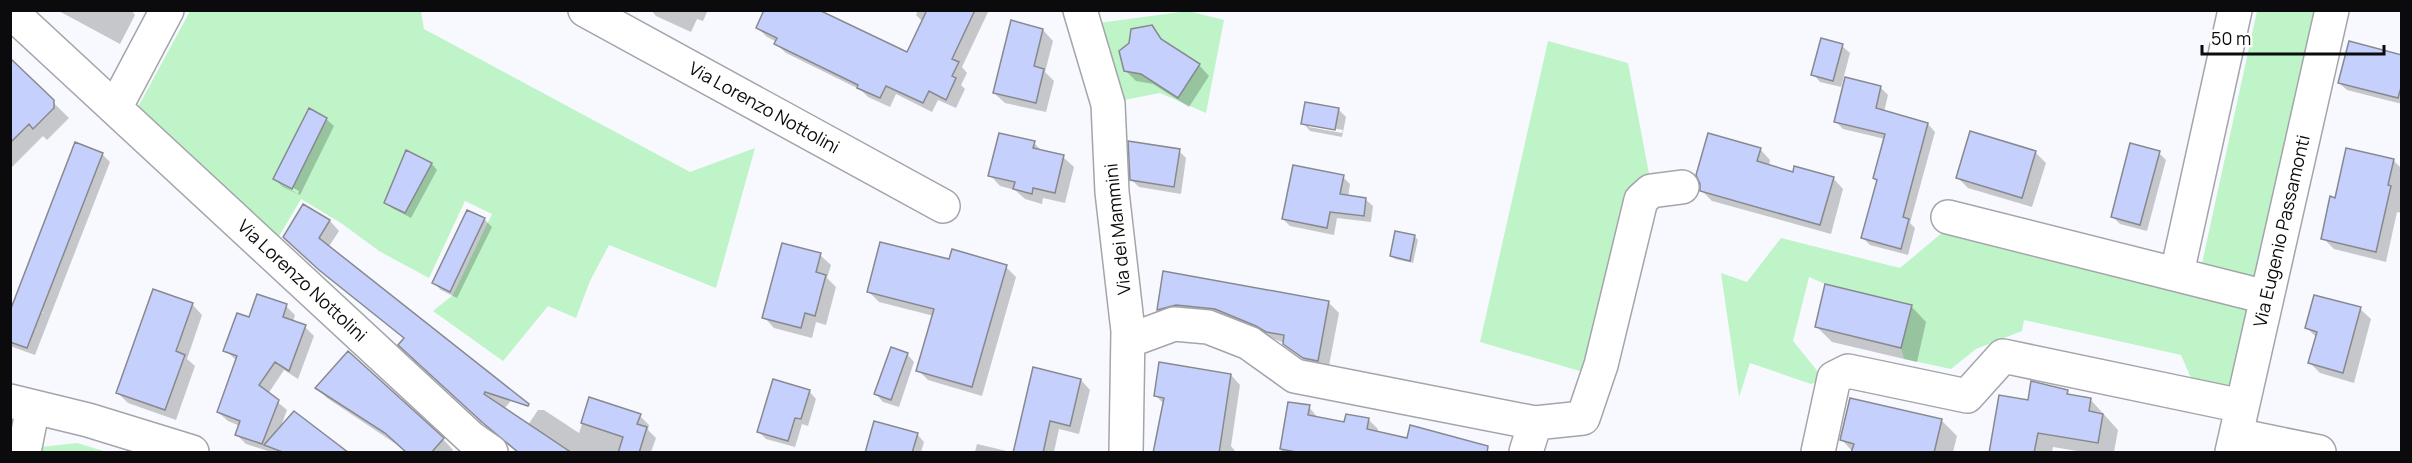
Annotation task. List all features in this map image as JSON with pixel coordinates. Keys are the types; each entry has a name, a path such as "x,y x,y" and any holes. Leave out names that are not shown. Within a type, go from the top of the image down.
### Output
{"street":[{"path":"115,108 167,10"},
{"name":"Via Lorenzo Nottolini","path":"585,10 627,21 943,206"},
{"name":"Via dei Mammini","path":"1080,10 1108,104 1112,192 1128,340 1126,453"},
{"path":"2177,273 2235,10"},
{"name":"Via Eugenio Passamonti","path":"2237,431 2332,10"},
{"name":"Via Lorenzo Nottolini","path":"10,11 474,448"},
{"path":"1128,340 1174,324 1208,327 1250,343 1295,376 1531,438 1584,418 1601,365 1641,200 1651,191 1682,187"},
{"path":"1948,218 2177,273 2266,297"},
{"path":"1818,453 1834,378 1848,371 1967,396 2003,356 2237,431 2319,453"},
{"path":"24,453 22,404 88,420 192,453"}],"green space":[{"path":"190,11 421,11 424,29 690,172 755,148 716,288 609,245 590,281 576,318 548,306 503,361 433,311 453,295 492,214 465,201 429,278 379,251 341,223 301,199 278,238 138,107"},
{"path":"1188,11 1224,20 1206,113 1160,93 1114,102 1091,24"},
{"path":"2257,11 2319,11 2258,281 2201,268"},
{"path":"1548,41 1628,63 1651,184 1590,374 1480,342"},
{"path":"1943,232 2253,312 2237,388 2191,378 2181,355 2024,320 2022,331 1976,349 1951,369 1904,359 1901,348 1912,305 1825,284 1809,277 1793,341 1819,373 1820,381 1811,384 1750,363 1739,397 1721,273 1747,282 1781,238 1900,268"},
{"path":"77,443 107,452 39,452 41,447"}],"building":[{"path":"764,10 819,10 907,52 927,10 975,10 952,59 959,62 952,76 956,78 946,100 929,91 923,103 886,86 880,98 774,44 777,38 756,28"},
{"path":"1011,20 1043,29 1034,66 1044,69 1036,103 993,93"},
{"path":"1152,25 1161,39 1200,64 1178,98 1141,74 1124,71 1119,51 1129,43 1131,29"},
{"path":"1821,38 1843,44 1833,81 1811,75"},
{"path":"2349,41 2402,55 2402,84 2398,98 2338,83"},
{"path":"10,58 54,100 54,108 33,129 29,124 10,143"},
{"path":"1845,77 1881,86 1876,108 1928,123 1903,217 1909,219 1901,249 1861,238 1877,180 1873,178 1885,134 1834,122"},
{"path":"1305,102 1339,108 1335,130 1301,124"},
{"path":"309,108 327,118 292,189 273,179"},
{"path":"1970,131 2036,151 2022,198 1956,178"},
{"path":"999,133 1035,141 1033,148 1064,155 1055,193 1033,188 1032,194 1013,189 1015,182 988,176"},
{"path":"1708,133 1761,148 1757,161 1793,172 1794,166 1834,177 1820,225 1700,191 1696,175"},
{"path":"1128,141 1180,149 1174,187 1130,180"},
{"path":"75,142 103,153 27,348 10,342 10,311"},
{"path":"2130,143 2160,151 2140,225 2111,217"},
{"path":"2346,148 2394,159 2388,185 2391,186 2376,252 2321,239 2330,196 2335,198"},
{"path":"406,150 432,163 405,213 384,203"},
{"path":"1293,165 1344,175 1340,194 1366,198 1364,216 1330,212 1327,228 1282,219"},
{"path":"303,204 330,220 319,238 529,404 528,406 485,392 484,394 572,453 519,453 398,345 404,338 319,270 283,237"},
{"path":"467,210 485,218 450,292 432,283"},
{"path":"1395,231 1415,235 1410,261 1390,256"},
{"path":"880,242 949,259 952,249 1007,265 972,387 916,371 934,309 867,292"},
{"path":"782,243 821,253 816,272 826,275 815,316 805,313 801,328 762,318"},
{"path":"1163,271 1329,301 1318,361 1303,358 1283,344 1284,335 1266,332 1215,309 1176,305 1157,310"},
{"path":"1825,284 1912,305 1901,348 1815,327"},
{"path":"153,289 193,303 176,351 185,355 165,410 116,393"},
{"path":"257,294 287,304 283,317 306,325 289,371 275,362 259,385 279,400 262,444 235,435 240,421 217,412 237,356 223,351 237,313 249,317"},
{"path":"2314,295 2361,307 2343,373 2308,363 2317,332 2305,328"},
{"path":"891,347 908,353 891,400 874,394"},
{"path":"348,351 444,438 431,453 407,453 385,433 315,388"},
{"path":"1159,362 1231,374 1219,453 1153,453 1164,398 1154,396"},
{"path":"1033,367 1081,379 1070,426 1050,421 1043,453 1013,453"},
{"path":"773,379 810,390 801,419 795,418 788,441 757,432"},
{"path":"2031,381 2068,390 2067,394 2091,398 2089,411 2103,414 2098,443 2038,433 2034,453 1989,453 1999,395 2028,400"},
{"path":"589,397 641,414 637,424 647,427 639,453 618,453 623,437 581,423"},
{"path":"1850,398 1942,419 1934,453 1851,453 1854,444 1840,440"},
{"path":"1288,402 1310,405 1308,415 1344,422 1346,414 1369,418 1367,429 1407,438 1410,425 1488,446 1487,453 1302,453 1280,449"},
{"path":"294,411 349,453 285,453 264,445"},
{"path":"874,421 918,433 912,453 865,453"}]}
